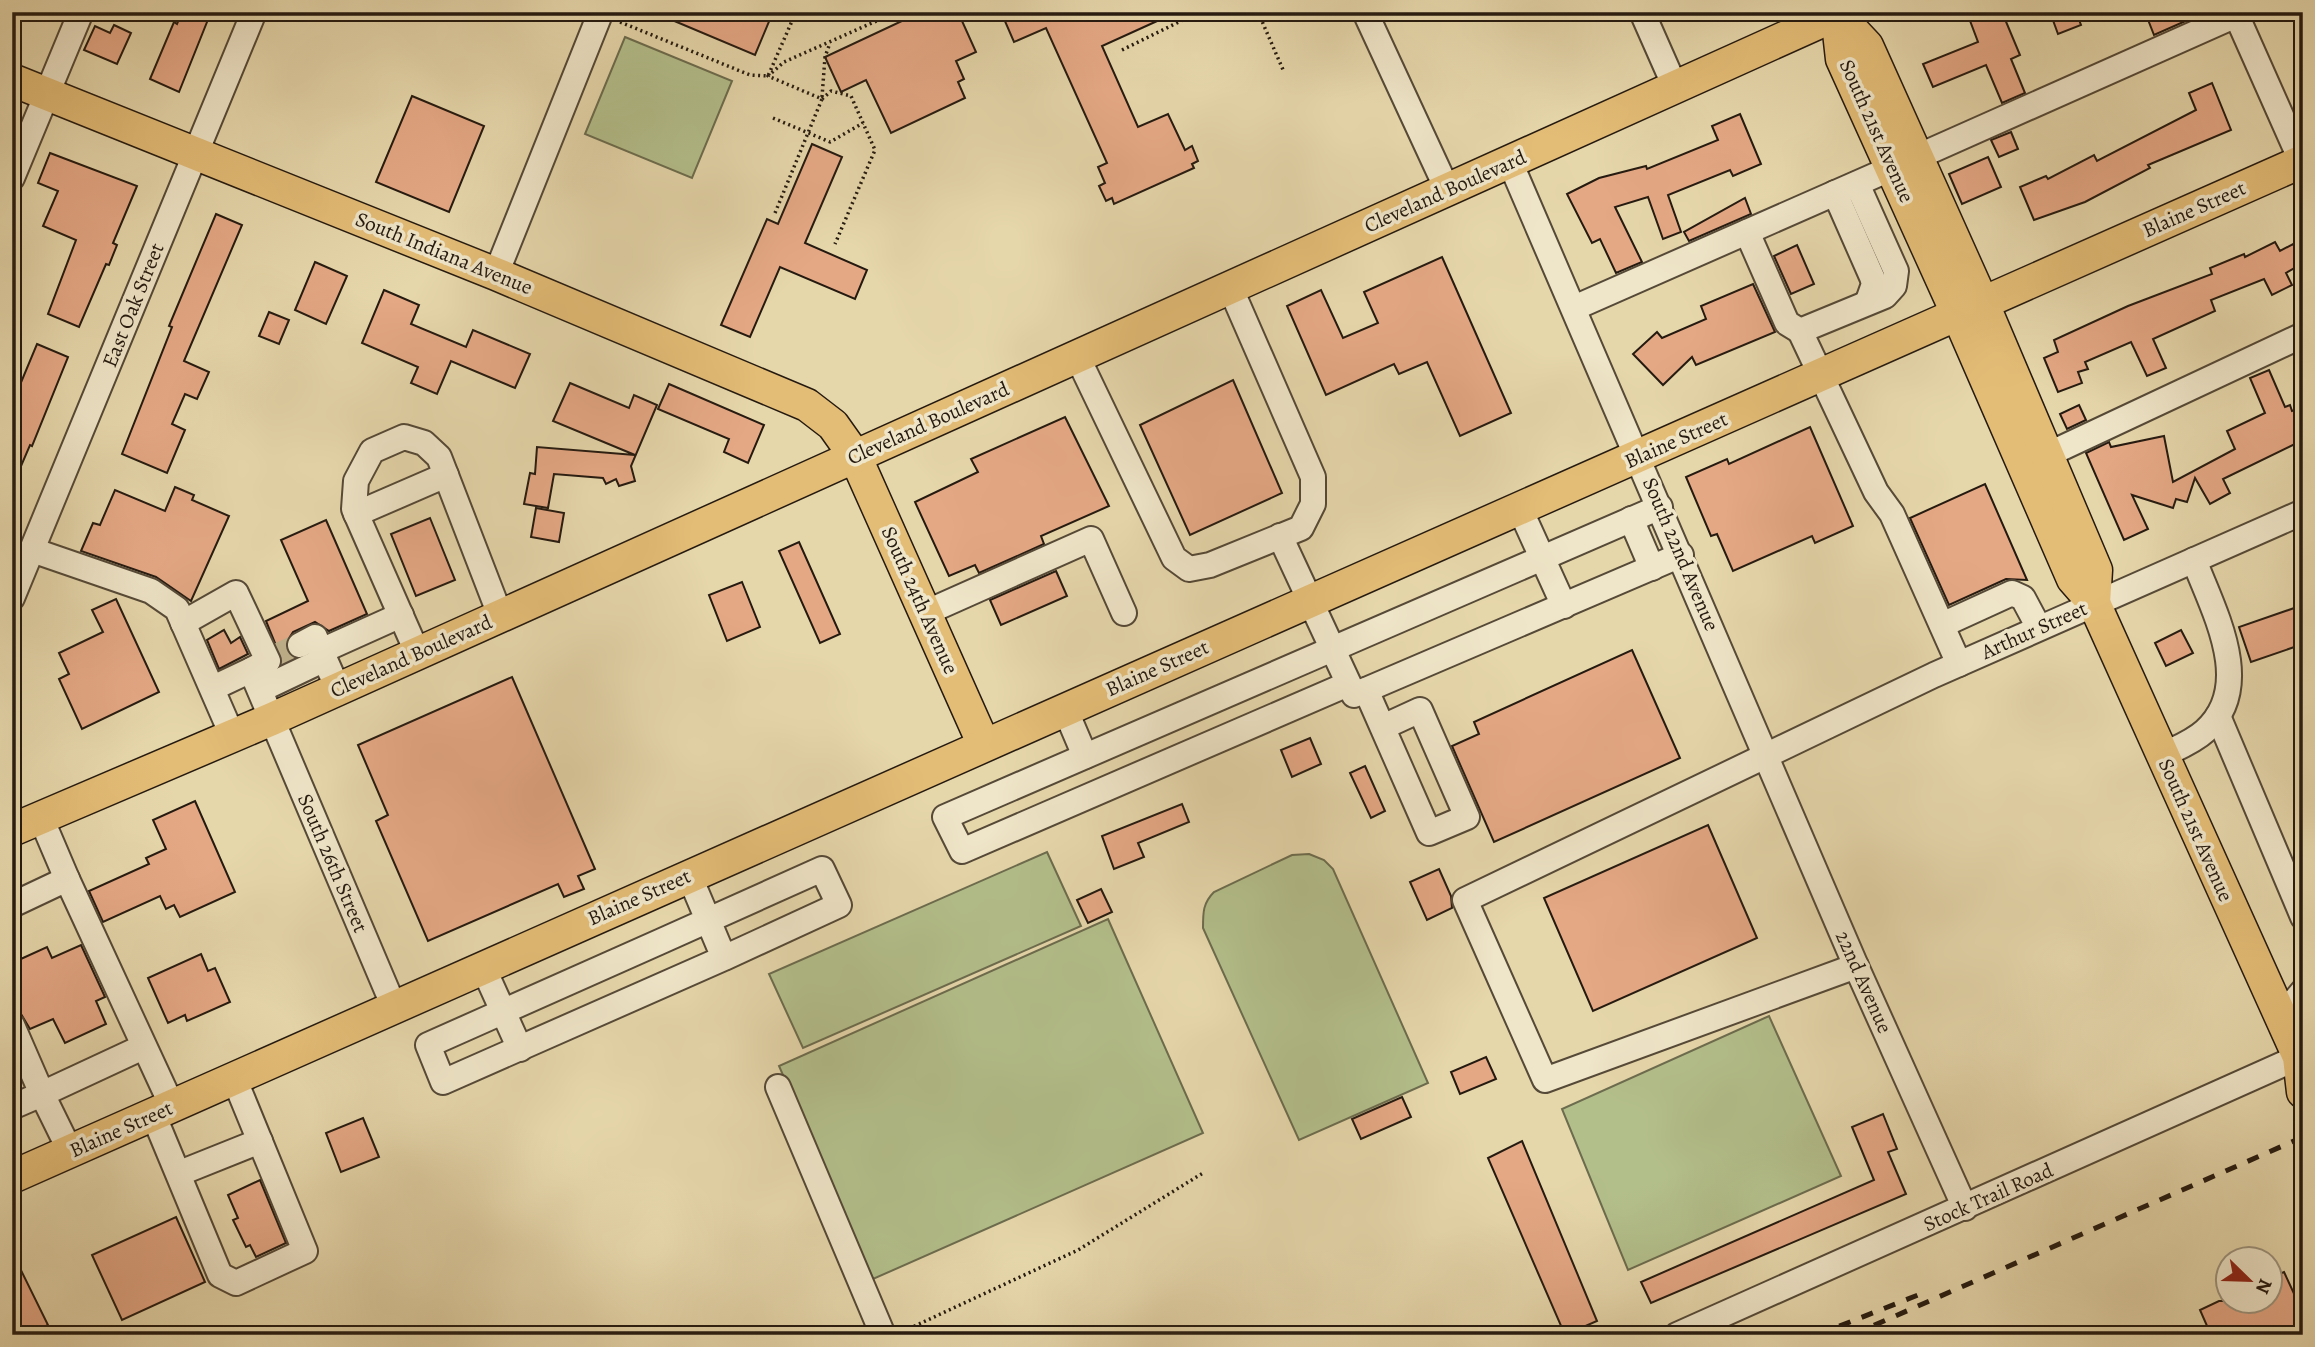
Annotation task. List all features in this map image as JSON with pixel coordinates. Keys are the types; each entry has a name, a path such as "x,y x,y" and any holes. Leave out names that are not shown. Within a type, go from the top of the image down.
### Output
{"main road":[{"name":"Cleveland Boulevard","path":"26,824 232,735 264,680 338,689 1447,189 1676,89 1839,13"},
{"name":"South 21st Avenue","path":"1839,13 1842,59 1904,163 1971,309 2047,455 2096,570 2094,603"},
{"name":"South Indiana Avenue","path":"12,80 496,274 807,405 833,425 855,456"},
{"name":"Blaine Street","path":"12,1177 2302,163"},
{"name":"South 21st Avenue","path":"1971,309 2073,579 2094,603 2301,1059 2303,1092"},
{"name":"South 24th Avenue","path":"855,456 984,745"}],"street":[{"path":"12,178 81,12"},
{"name":"East Oak Street","path":"12,598 254,12"},
{"path":"1365,12 1447,189"},
{"path":"1642,12 1676,89"},
{"path":"496,274 599,13"},
{"path":"1574,308 2238,13 2302,163"},
{"name":"South 22nd Avenue","path":"1510,162 1768,754"},
{"path":"1800,331 1891,292 1896,271 1857,184"},
{"path":"1835,194 1872,277 1874,284 1868,301"},
{"path":"1747,232 1787,323 1800,331 1876,492 1892,514 1959,664"},
{"path":"1077,356 1174,558 1189,569 1210,565 1301,528 1312,504 1313,477 1230,287"},
{"path":"2047,455 2303,335"},
{"path":"417,652 356,514 356,481 372,452 404,437 424,443 439,457 500,615"},
{"path":"356,514 446,475"},
{"path":"1660,507 945,817 962,851 1357,687 1564,606 1681,555"},
{"path":"1520,509 1564,606"},
{"name":"Arthur Street","path":"1856,966 1545,1080 1465,900 1959,664 2303,512"},
{"path":"1632,519 1652,568"},
{"path":"1280,537 1332,649 1383,727 1429,833 1467,817 1420,710 1383,727"},
{"path":"925,613 1091,538 1124,613"},
{"path":"32,550 151,591 177,609 232,735"},
{"path":"2163,755 2206,730 2217,716 2230,686 2228,660 2219,624 2194,560"},
{"name":"South 26th Street","path":"183,623 236,593 264,680 394,1007"},
{"path":"1942,625 2012,593 2023,598 2039,628"},
{"path":"213,688 264,680 315,652 401,615"},
{"path":"315,652 338,689"},
{"path":"1065,709 1084,756"},
{"path":"2217,716 2303,917"},
{"name":"22nd Avenue","path":"1768,754 1856,966 1965,1208"},
{"path":"26,824 67,879 143,1047 163,1110 182,1188 220,1275 236,1283 305,1251 234,1078"},
{"path":"822,869 839,905 724,958 443,1082 428,1045 822,869"},
{"path":"689,875 724,958"},
{"path":"12,905 67,879"},
{"path":"483,967 520,1049"},
{"path":"2281,1017 2303,991"},
{"path":"12,1025 70,1152"},
{"path":"12,1107 143,1047"},
{"name":"Stock Trail Road","path":"1677,1335 2301,1059"},
{"path":"778,1087 883,1335"},
{"path":"180,1174 260,1141"}],"path":[{"path":"768,76 796,12"},
{"path":"863,12 881,19"},
{"path":"768,76 784,62 898,12"},
{"path":"1258,12 1284,72"},
{"path":"599,13 750,75 768,76 822,99"},
{"path":"1122,50 1198,13"},
{"path":"775,213 822,99 824,57 831,41"},
{"path":"822,99 831,92 851,96 875,150 835,244"},
{"path":"773,118 830,142 863,123"},
{"path":"896,1335 1078,1250 1203,1173"}],"green space":[{"path":"625,37 732,81 692,178 585,134"},
{"path":"1047,852 1081,926 803,1048 769,974"},
{"path":"1309,854 1324,860 1333,869 1428,1083 1299,1140 1203,928 1203,917 1206,904 1214,892 1292,855"},
{"path":"1108,919 1203,1133 873,1279 779,1066"},
{"path":"1769,1016 1841,1176 1628,1270 1562,1109"}],"building":[{"path":"182,12 211,12 179,92 150,79 174,22 177,24"},
{"path":"653,12 773,12 755,55"},
{"path":"921,12 958,12 976,52 956,61 964,79 958,82 965,98 891,133 866,80 841,92 825,57"},
{"path":"1001,12 1177,12 1102,46 1138,127 1168,114 1185,150 1192,146 1198,161 1192,164 1194,168 1114,204 1112,198 1106,201 1099,186 1105,183 1098,167 1107,163 1046,28 1014,42"},
{"path":"1982,12 2002,12 2020,55 2011,59 2025,93 2002,103 1986,65 1933,87 1923,64 1978,42 1969,18"},
{"path":"2050,12 2076,12 2081,25 2058,34"},
{"path":"2145,12 2206,12 2154,35"},
{"path":"114,25 131,33 117,64 84,50 95,26 110,33"},
{"path":"2212,83 2231,130 2148,165 2150,168 2085,202 2034,220 2020,187 2046,176 2048,179 2094,155 2097,161 2196,110 2189,93"},
{"path":"412,96 484,126 449,212 376,182"},
{"path":"1740,114 1761,164 1733,176 1730,170 1668,195 1681,232 1663,239 1648,197 1615,207 1642,262 1616,273 1600,239 1592,243 1567,194 1599,178 1646,166 1647,169 1718,140 1712,126"},
{"path":"2011,132 2018,149 1999,157 1991,140"},
{"path":"812,144 842,157 805,243 867,270 855,299 780,267 750,337 721,325 767,219 778,224"},
{"path":"50,153 137,186 113,243 117,245 109,265 106,264 79,327 48,314 76,240 43,226 58,191 38,183"},
{"path":"1988,157 2001,187 1962,204 1949,174"},
{"path":"1745,198 1751,214 1689,241 1684,232"},
{"path":"216,214 242,225 184,361 209,372 197,399 185,394 172,424 185,430 167,473 122,454 172,327 169,326"},
{"path":"2275,242 2280,251 2293,244 2303,263 2286,273 2292,285 2272,295 2264,279 2211,300 2215,311 2153,339 2166,368 2147,376 2131,342 2085,362 2088,369 2078,372 2082,383 2058,392 2044,358 2058,352 2054,340 2128,306 2212,274 2210,268 2244,254 2245,257"},
{"path":"1797,245 1814,284 1791,294 1774,256"},
{"path":"1442,257 1511,413 1460,436 1427,362 1399,374 1394,364 1326,395 1287,306 1321,290 1343,338 1378,323 1364,292"},
{"path":"315,262 347,276 326,324 295,310"},
{"path":"1753,284 1775,332 1696,365 1692,357 1663,385 1633,354 1657,332 1662,338 1706,319 1701,306"},
{"path":"384,290 419,305 411,324 466,347 473,330 530,354 515,388 451,361 437,394 411,383 418,367 362,343"},
{"path":"269,312 289,320 279,344 259,336"},
{"path":"37,344 68,357 32,446 30,445 12,487 12,404"},
{"path":"2269,370 2285,407 2290,405 2292,411 2303,407 2303,440 2223,479 2230,493 2210,504 2195,478 2187,502 2176,499 2173,508 2132,495 2148,529 2124,540 2086,453 2109,442 2111,447 2164,436 2173,482 2235,449 2227,431 2265,413 2250,378"},
{"path":"1233,380 1282,493 1190,535 1140,425"},
{"path":"570,383 629,408 634,395 657,405 631,466 635,481 619,486 616,479 606,484 603,478 554,474 548,508 524,504 530,473 535,474 537,447 635,455 553,421"},
{"path":"669,384 764,425 748,463 724,452 729,439 658,409"},
{"path":"2079,405 2086,420 2067,429 2060,414"},
{"path":"1065,417 1109,506 1041,536 1044,544 979,573 975,565 949,576 915,502 978,472 971,459"},
{"path":"1810,427 1853,526 1815,543 1812,536 1733,571 1717,534 1711,536 1686,477 1727,459 1729,464"},
{"path":"1985,484 2027,580 2006,579 1949,605 1910,518"},
{"path":"175,487 194,495 192,500 229,516 191,601 156,577 81,551 93,523 100,525 115,490 165,511"},
{"path":"536,508 564,513 559,542 531,537"},
{"path":"430,518 455,580 416,596 391,534"},
{"path":"326,520 367,614 329,631 315,622 293,632 285,645 293,658 283,663 266,621 308,601 281,540"},
{"path":"799,542 840,634 820,643 779,551"},
{"path":"1056,571 1067,596 1001,625 990,600"},
{"path":"742,582 760,627 727,641 709,595"},
{"path":"116,599 159,692 82,729 59,679 69,674 59,653 103,632 92,610"},
{"path":"2303,605 2303,644 2251,662 2239,627"},
{"path":"224,630 231,643 240,637 248,654 219,669 207,640"},
{"path":"2181,630 2193,653 2166,666 2155,643"},
{"path":"1632,650 1680,758 1494,842 1452,746 1479,734 1474,722"},
{"path":"512,677 595,869 578,876 584,889 564,897 558,884 428,941 376,821 388,815 358,745"},
{"path":"1310,738 1321,764 1292,777 1281,750"},
{"path":"1365,766 1385,811 1371,818 1350,773"},
{"path":"195,801 235,892 180,917 174,905 166,909 160,896 103,922 89,891 149,864 146,858 166,849 153,820"},
{"path":"1182,804 1189,822 1138,843 1144,857 1114,869 1102,836"},
{"path":"1708,825 1757,938 1593,1011 1544,898"},
{"path":"1439,869 1451,896 1452,908 1427,920 1410,882"},
{"path":"1101,889 1112,912 1088,923 1077,900"},
{"path":"81,945 105,997 96,1001 106,1024 65,1043 53,1019 30,1029 21,1014 12,1010 12,963 47,947 52,958"},
{"path":"201,954 208,971 215,968 230,1002 187,1021 185,1015 168,1023 148,978"},
{"path":"1486,1057 1496,1079 1460,1094 1451,1072"},
{"path":"1402,1097 1411,1117 1361,1139 1352,1119"},
{"path":"1883,1114 1897,1149 1888,1152 1906,1194 1651,1303 1641,1282 1874,1180 1852,1127"},
{"path":"363,1118 379,1157 341,1172 326,1133"},
{"path":"1522,1141 1597,1321 1565,1335 1488,1158"},
{"path":"260,1180 286,1243 256,1257 250,1245 246,1247 233,1220 238,1218 228,1195"},
{"path":"176,1217 205,1282 122,1320 92,1255"},
{"path":"12,1252 48,1325 28,1335 12,1335"},
{"path":"2284,1272 2303,1313 2303,1328 2288,1335 2211,1335 2200,1310 2214,1303 2214,1316 2284,1316"}],"tunnel":[{"path":"272,658 300,645"}],"railway":[{"path":"1852,1335 2303,1137"},
{"path":"1817,1335 1918,1295"}]}
